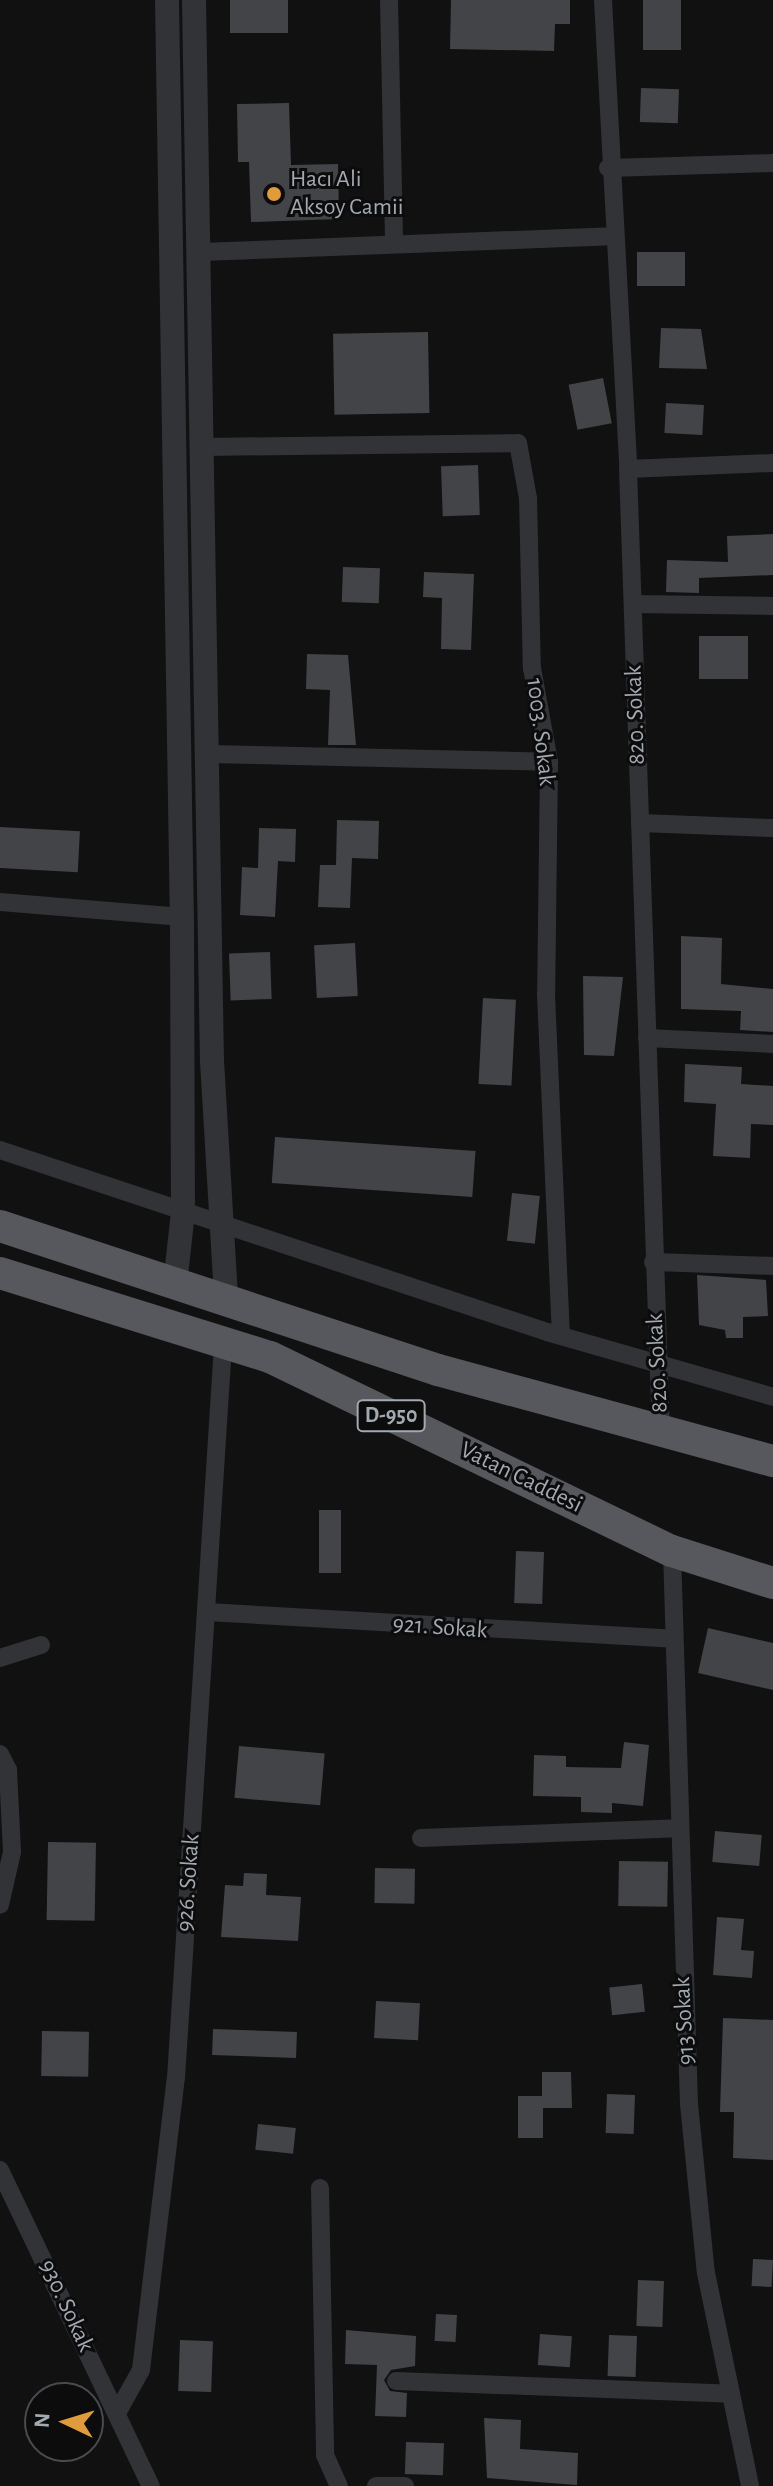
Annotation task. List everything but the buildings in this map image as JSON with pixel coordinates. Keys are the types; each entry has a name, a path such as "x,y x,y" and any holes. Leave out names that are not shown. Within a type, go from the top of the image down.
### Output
{"highway":[{"name":"D-950","path":"0,1226 438,1370 773,1461"},
{"name":"Vatan Caddesi","path":"0,1273 223,1346 270,1357 672,1551 773,1583"}],"street":[{"path":"167,0 182,917 183,1212 175,1285"},
{"path":"194,0 201,252 207,754 226,1299"},
{"path":"389,0 394,244"},
{"name":"820. Sokak","path":"603,0 608,168 628,469 661,1431"},
{"path":"608,168 773,163"},
{"path":"201,252 612,236"},
{"name":"1003. Sokak","path":"204,447 518,443 528,498 532,668 549,762 546,994 561,1336"},
{"path":"628,469 773,463"},
{"path":"633,604 773,606"},
{"path":"207,754 549,762"},
{"path":"640,823 773,828"},
{"path":"0,902 182,917"},
{"path":"647,1038 773,1044"},
{"path":"0,1150 561,1336 773,1397"},
{"path":"653,1262 773,1266"},
{"name":"926. Sokak","path":"117,2413 141,2370 176,2078 223,1346"},
{"name":"913 Sokak","path":"672,1551 677,1828 689,2104 706,2273 750,2486"},
{"name":"921. Sokak","path":"208,1612 673,1639"},
{"path":"0,1658 41,1645"},
{"path":"0,1754 8,1770 12,1852 0,1905"},
{"path":"421,1838 677,1828"},
{"name":"930. Sokak","path":"0,2170 151,2486"},
{"path":"320,2188 325,2455 339,2486"},
{"path":"396,2381 731,2394"},
{"path":"376,2486 405,2486"}],"place":[{"name":"Hacı Ali Aksoy Camii","path":"274,194"}]}
